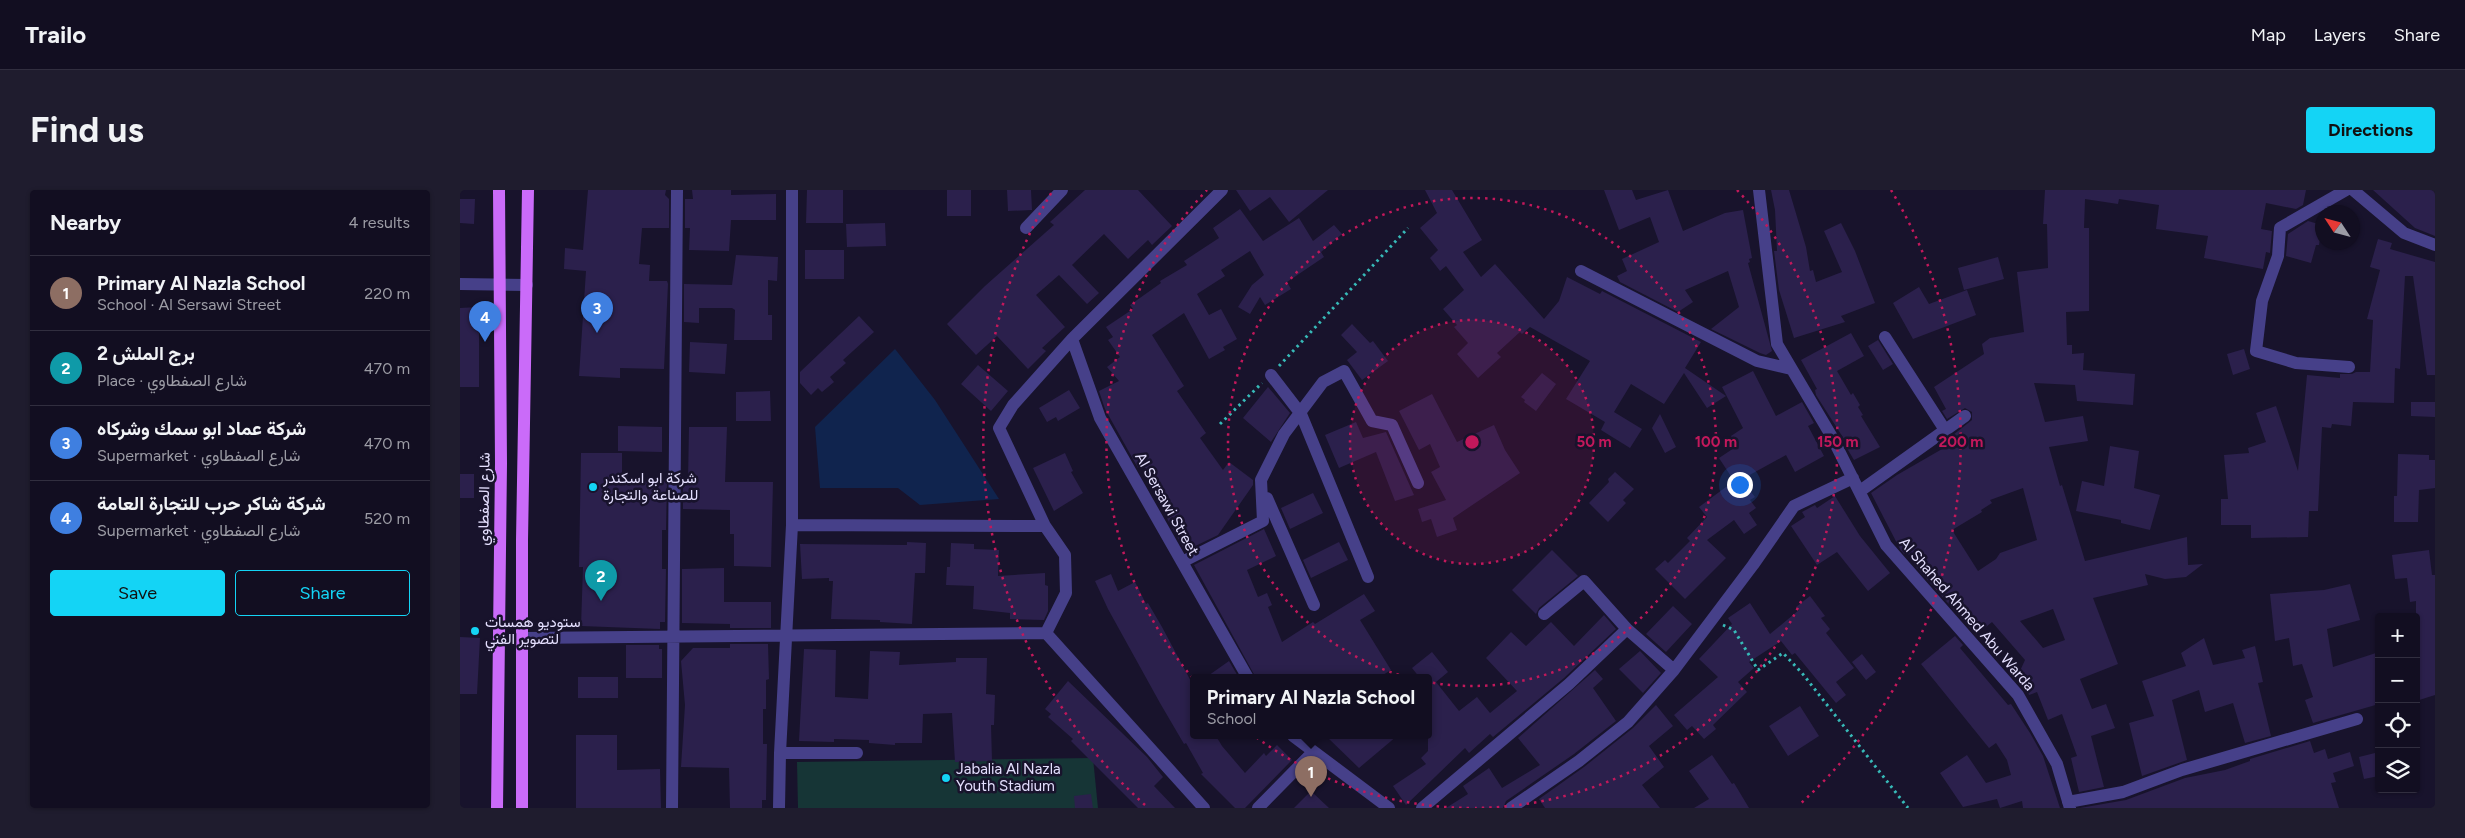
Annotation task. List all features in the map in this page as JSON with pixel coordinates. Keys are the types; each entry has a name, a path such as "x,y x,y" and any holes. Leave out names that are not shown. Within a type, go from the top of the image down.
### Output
{"main road":[{"name":"شارع الصفطاوي","path":"497,808 501,463 498,286 499,190"},
{"path":"522,808 522,540 528,190"}],"street":[{"path":"672,808 675,635 677,190"},
{"path":"779,808 780,753 788,635 792,525 792,190"},
{"path":"1026,228 1062,190"},
{"path":"1046,633 1066,593 1065,555 1045,526 999,428 1013,405 1072,339 1222,190"},
{"name":"Al Shahed Ahmed Abu Warda","path":"1759,190 1777,344 1832,437 1886,545 2018,695 2057,764 2069,805"},
{"path":"2346,190 2280,228 2278,256 2262,301 2256,351 2296,363 2349,367"},
{"path":"2353,190 2404,232 2435,245"},
{"path":"1581,271 1757,361 1791,369"},
{"path":"460,284 527,285"},
{"path":"1885,338 1945,430"},
{"name":"Al Sersawi Street","path":"1072,339 1100,418 1246,674"},
{"path":"1182,562 1263,521 1261,480 1284,434 1301,414 1323,382 1344,371 1372,421 1392,425 1418,483"},
{"path":"1271,375 1301,414 1368,577"},
{"path":"1860,492 1965,416"},
{"path":"1511,808 1579,761 1628,722 1674,670 1753,566 1794,506 1853,478"},
{"path":"1261,480 1270,510 1314,605"},
{"path":"792,525 1045,526"},
{"path":"1544,614 1584,582 1627,629 1674,670"},
{"path":"1422,808 1569,684 1627,629"},
{"path":"523,638 675,635 1046,633 1204,808"},
{"path":"2069,805 2123,792 2182,770 2357,719"},
{"path":"1297,739 1389,808"},
{"path":"1258,808 1308,748"},
{"path":"780,753 857,753"}],"path":[{"path":"1220,424 1271,375 1408,228"},
{"path":"1712,620 1734,630 1758,670 1784,653 1802,673 1908,808"}],"green space":[{"name":"Jabalia Al Nazla Youth Stadium","path":"1093,758 1098,808 798,808 797,762"}],"water":[{"path":"895,349 935,400 999,499 920,505 898,488 820,488 815,427"}],"building":[{"path":"588,190 666,190 665,195 669,199 669,228 642,228 639,264 650,265 649,281 667,281 668,284 664,369 620,368 620,378 579,376 586,271 564,269 565,248 583,250"},
{"path":"692,190 731,190 731,195 776,194 776,220 731,220 729,251 689,250 690,228 685,228 685,199 693,199"},
{"path":"807,190 843,190 843,223 806,223"},
{"path":"947,190 971,190 971,216 947,216"},
{"path":"1007,190 1031,190 1032,210 1008,211"},
{"path":"1085,190 1138,190 1172,226 1152,245 1148,240 1128,259 1104,234 1072,265 1099,293 1087,304 1059,275 1036,295 1065,327 1042,348 1046,351 1028,369 997,336 976,355 947,324 985,286 1054,225 1050,222"},
{"path":"1236,190 1328,190 1289,222 1270,197 1250,211"},
{"path":"1425,190 1452,190 1482,240 1463,252 1481,277 1495,264 1544,319 1559,301 1567,277 1600,294 1602,291 1701,342 1685,368 1726,396 1707,408 1684,373 1664,404 1631,384 1614,412 1642,429 1630,448 1601,430 1605,422 1566,399 1590,361 1530,327 1522,334 1520,332 1497,353 1501,357 1478,378 1457,354 1468,343 1454,327 1457,325 1443,309 1464,290 1446,266 1440,271 1430,258 1438,250 1420,228 1437,213"},
{"path":"1604,190 1632,190 1636,200 1668,190 1683,231 1725,213 1743,210 1752,258 1749,259 1750,262 1748,263 1772,351 1766,355 1760,353 1711,329 1739,307 1728,271 1685,290 1693,302 1678,312 1620,282 1617,276 1627,271 1622,259 1659,242 1650,217 1619,230"},
{"path":"1771,190 1789,190 1806,247 1810,271 1813,270 1816,282 1842,272 1824,231 1841,223 1855,251 1875,303 1841,316 1845,322 1794,338 1779,290 1774,251 1777,251 1775,210"},
{"path":"2045,190 2306,190 2303,205 2296,209 2266,203 2261,229 2272,231 2270,253 2266,252 2263,269 2204,258 2208,236 2156,229 2159,205 2119,199 2118,204 2085,199 2084,228 2089,228 2089,311 2066,312 2067,345 2072,345 2072,354 2084,353 2083,370 2135,374 2133,405 2077,401 2075,385 2034,383 2045,422 2083,416 2088,441 2049,447 2060,486 2062,485 2085,561 2187,537 2188,565 2203,564 2186,577 2165,579 2145,574 2148,585 2093,598 2118,664 2080,679 2092,709 2106,704 2115,728 2091,736 2104,787 2079,792 2071,758 2077,756 2062,714 2048,720 2037,692 2029,695 2020,671 2025,660 1992,622 1976,635 1917,568 1907,552 1904,554 1900,549 1871,493 1897,475 1956,441 1953,435 1972,420 1972,412 1965,408 1947,419 1942,411 1946,409 1934,387 1984,354 1982,344 1990,338 2024,332 2017,272 2048,268 2047,224 2043,224","holes":["2023,488 2037,540 2000,553 1996,559 1978,571 1952,530 1982,512 1981,510 1992,503 1990,500","2053,609 2065,640 2043,648 2020,621"]},
{"path":"2373,190 2435,190 2435,236 2415,228"},
{"path":"460,199 475,199 474,224 460,223"},
{"path":"1240,209 1263,241 1299,218 1313,241 1334,225 1342,234 1321,252 1324,257 1287,282 1291,289 1265,305 1260,297 1250,314 1238,307 1252,285 1264,275 1250,251 1221,270 1225,276 1197,294 1209,315 1221,309 1237,339 1223,347 1225,350 1209,359 1184,313 1152,335 1184,386 1177,391 1206,433 1200,438 1223,470 1229,462 1253,480 1253,485 1218,535 1185,551 1163,511 1168,508 1143,465 1138,468 1105,409 1099,391 1119,381 1107,367 1120,357 1108,340 1113,337 1106,327 1133,309 1130,305 1161,283 1160,281 1187,265 1184,261 1219,238 1213,228"},
{"path":"2308,221 2315,223 2315,249 2311,263 2286,256 2288,234"},
{"path":"885,223 886,246 847,247 846,224"},
{"path":"2378,239 2392,243 2390,249 2435,262 2435,375 2427,375 2413,276 2405,276 2400,369 2395,368 2394,403 2353,402 2351,426 2332,424 2331,428 2322,427 2318,511 2309,511 2308,537 2251,538 2251,525 2221,525 2221,499 2228,499 2224,455 2249,453 2248,448 2266,442 2256,413 2276,406 2298,471 2307,375 2340,378 2340,374 2370,372 2373,320 2367,319 2380,270 2370,267"},
{"path":"805,250 844,250 844,279 805,279"},
{"path":"736,255 778,257 777,281 768,280 768,315 772,315 772,340 734,340 735,310 732,308 699,308 699,323 684,322 684,284 732,285"},
{"path":"1998,257 2004,279 1964,290 1958,268"},
{"path":"1919,287 1929,304 1967,290 1976,315 1913,339 1893,303"},
{"path":"479,307 479,387 460,387 460,308"},
{"path":"859,316 874,332 843,360 846,363 830,377 834,382 822,392 818,388 811,395 800,383 800,372"},
{"path":"1352,324 1370,343 1373,341 1388,361 1362,380 1347,360 1357,352 1341,335"},
{"path":"1851,333 1864,356 1837,371 1851,395 1853,393 1860,405 1858,407 1863,415 1861,416 1880,447 1854,460 1842,440 1844,439 1816,395 1815,390 1817,389 1801,360"},
{"path":"1878,340 1893,364 1883,370 1868,346"},
{"path":"690,342 727,344 725,374 689,372"},
{"path":"2244,349 2250,369 2233,375 2227,354"},
{"path":"978,365 1008,391 991,411 961,384"},
{"path":"1753,371 1776,416 1802,402 1814,423 1808,426 1824,456 1795,472 1786,455 1746,477 1752,485 1748,488 1755,497 1750,500 1756,508 1749,513 1757,525 1744,534 1734,520 1707,540 1726,558 1685,599 1655,569 1665,560 1668,563 1690,541 1687,538 1707,517 1699,507 1734,481 1719,458 1737,446 1731,436 1743,428 1722,387"},
{"path":"1542,373 1556,384 1536,411 1524,402 1525,400 1521,397"},
{"path":"1268,387 1290,413 1271,442 1243,418"},
{"path":"1069,390 1080,408 1058,421 1056,417 1047,422 1039,408"},
{"path":"770,391 771,421 736,421 736,392"},
{"path":"1432,394 1457,442 1494,425 1505,450 1520,473 1453,518 1457,530 1437,537 1431,519 1422,522 1418,509 1446,500 1431,472 1440,467 1430,444 1419,450 1399,411"},
{"path":"2411,402 2435,402 2435,417 2411,416"},
{"path":"1660,414 1676,447 1665,453 1652,428"},
{"path":"1356,422 1363,438 1386,432 1414,495 1395,501 1376,452 1339,468 1325,435"},
{"path":"618,426 662,427 662,452 618,451"},
{"path":"689,427 727,427 725,482 773,482 771,567 734,566 734,534 730,534 730,510 683,509 683,481 688,481"},
{"path":"2110,446 2139,451 2134,488 2160,495 2150,530 2121,523 2121,520 2076,511 2082,481 2104,486"},
{"path":"581,453 622,453 622,482 667,481 666,530 662,530 662,569 666,569 665,622 660,622 660,629 581,626 583,567 579,567"},
{"path":"1065,453 1073,471 1071,472 1083,493 1054,511 1033,468"},
{"path":"2398,454 2429,455 2429,460 2435,460 2435,488 2419,490 2418,522 2394,522 2394,496 2397,496"},
{"path":"1615,472 1634,489 1623,500 1626,503 1608,522 1589,503 1609,482 1608,479"},
{"path":"460,474 474,474 474,498 460,498"},
{"path":"1313,493 1323,513 1290,529 1281,508"},
{"path":"1835,496 1860,536 1890,573 1868,591 1837,552 1817,565 1791,526 1805,517 1802,512 1815,505 1817,508"},
{"path":"1264,529 1276,556 1247,570 1258,597 1267,593 1272,605 1268,607 1282,642 1313,622 1315,624 1364,594 1375,611 1360,620 1391,670 1384,674 1254,674 1194,565"},
{"path":"907,542 926,543 925,573 915,573 912,624 880,622 880,620 831,619 833,581 829,581 829,578 802,579 800,544 907,545"},
{"path":"1339,542 1348,560 1311,578 1303,560"},
{"path":"951,543 974,544 974,549 999,550 998,576 1045,573 1045,585 1048,586 1048,611 1044,620 1010,619 1010,613 973,609 974,586 946,585 947,567 950,567"},
{"path":"1552,550 1578,576 1539,608 1536,614 1512,590"},
{"path":"2429,550 2432,575 2435,575 2435,695 2420,700 2420,613 2416,613 2416,601 2410,602 2407,578 2395,579 2392,555"},
{"path":"724,568 724,602 771,602 771,628 730,628 730,624 682,623 682,569"},
{"path":"1111,574 1118,591 1135,582 1146,604 1148,603 1190,680 1190,739 1218,739 1245,773 1264,753 1266,756 1277,745 1292,760 1245,808 1235,808 1201,774 1203,773 1160,703 1108,609 1095,581"},
{"path":"2350,584 2360,620 2327,629 2333,667 2375,653 2375,705 2313,723 2305,700 2313,697 2302,664 2293,666 2289,638 2275,641 2270,594 2324,590"},
{"path":"1810,596 1825,616 1821,618 1830,629 1826,633 1854,668 1836,682 1846,695 1836,703 1795,653 1792,655 1781,641 1749,662 1754,668 1738,682 1747,692 1713,725 1716,729 1704,739 1692,726 1687,730 1674,715 1718,677 1699,659 1732,624 1728,618 1750,603 1770,634 1799,610 1796,607"},
{"path":"1673,606 1692,624 1666,652 1646,634"},
{"path":"1604,615 1616,629 1564,678 1493,737 1490,734 1469,753 1465,748 1406,805 1393,786 1426,764 1421,758 1428,751 1428,739 1432,739 1432,674 1417,674 1412,668 1432,652 1448,672 1436,682 1459,711 1477,697 1490,713 1517,691 1486,658 1511,632 1526,646 1551,622 1574,646"},
{"path":"1955,636 1963,645 1960,648 2008,705 2011,704 2030,733 2043,756 2060,808 2023,808 2022,801 2000,808 1997,799 1963,807 1940,773 1967,755 1986,783 2011,775 2007,760 1996,743 1989,748 1921,664"},
{"path":"460,637 480,638 477,694 460,694"},
{"path":"2204,638 2213,665 2245,658 2242,650 2255,646 2263,682 2258,683 2271,736 2245,743 2233,703 2205,712 2199,690 2172,700 2187,760 2142,776 2129,723 2154,716 2142,681 2186,666 2181,653"},
{"path":"730,644 768,644 769,679 766,680 766,709 763,709 763,744 767,744 766,800 762,800 762,808 730,808 729,768 681,767 685,705 681,661 693,648 730,648"},
{"path":"626,645 659,645 659,649 662,649 662,678 626,678"},
{"path":"804,649 836,650 835,697 868,699 870,651 900,652 899,665 956,662 956,658 987,658 986,694 995,695 994,725 991,725 992,761 955,762 952,713 923,714 922,743 895,743 895,745 869,743 869,740 834,739 834,742 799,741"},
{"path":"1640,651 1661,673 1643,693 1619,669"},
{"path":"1862,654 1876,672 1866,680 1852,662"},
{"path":"1229,661 1237,674 1211,674"},
{"path":"1595,670 1603,679 1593,688 1616,721 1574,754 1506,801 1503,808 1446,808 1468,794 1463,786 1489,768 1502,788 1540,765 1518,738"},
{"path":"578,677 618,677 618,698 578,698"},
{"path":"1068,681 1147,757 1163,777 1154,786 1175,808 1138,808 1071,741 1073,739 1048,717 1051,714 1045,709"},
{"path":"1656,705 1673,726 1649,746 1664,767 1642,785 1660,808 1545,808 1539,799 1584,767 1633,728"},
{"path":"1800,706 1819,736 1788,756 1769,726"},
{"path":"576,735 617,735 617,770 660,769 661,808 576,808"},
{"path":"1329,739 1393,739 1359,768"},
{"path":"2310,741 2314,753 2325,749 2328,759 2350,752 2354,766 2333,773 2336,782 2331,783 2339,808 2080,808 2126,800 2185,778 2225,770 2250,761 2250,759"},
{"path":"2375,753 2375,777 2364,779 2359,757"},
{"path":"1712,755 1732,784 1734,783 1749,808 1694,808 1709,799 1689,771"},
{"path":"1311,791 1329,808 1294,808"},
{"path":"1091,794 1093,808 1075,808 1074,796"}],"place":[{"name":"شركة عماد ابو سمك وشركاه","path":"597,333"},
{"name":"شركة شاكر حرب للتجارة العامة","path":"485,342"},
{"name":"شركة ابو اسكندر للصناعة والتجارة","path":"593,487"},
{"name":"برج الملش 2","path":"601,601"},
{"name":"ستوديو همسات لتصوير الفني","path":"475,631"},
{"name":"Jabalia Al Nazla Youth Stadium","path":"946,778"},
{"name":"Primary Al Nazla School","path":"1311,797"}]}
